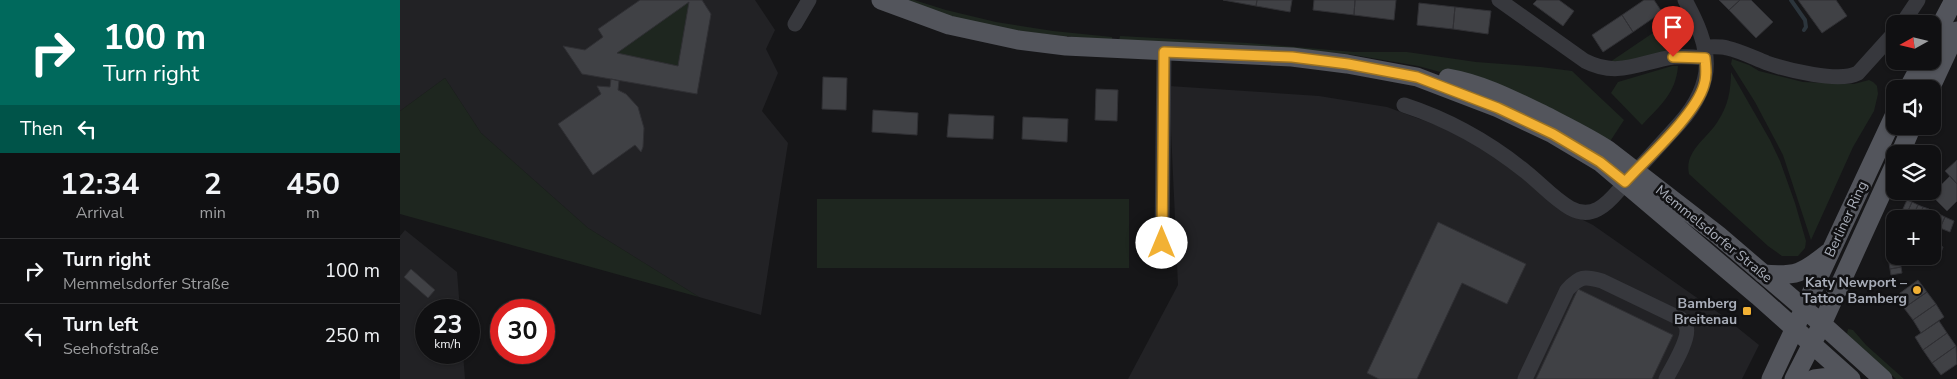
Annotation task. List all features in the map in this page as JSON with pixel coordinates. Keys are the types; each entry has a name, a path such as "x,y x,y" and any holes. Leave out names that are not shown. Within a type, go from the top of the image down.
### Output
{"main road":[{"name":"Memmelsdorfer Straße","path":"880,0 949,25 985,34 1066,46 1292,57 1348,64 1417,77 1498,108 1553,134 1600,162 1630,177 1718,234 1883,379"},
{"path":"1941,25 1954,0"},
{"path":"1934,80 1957,31"},
{"name":"Berliner Ring","path":"1771,379 1886,133"},
{"name":"Memmelsdorfer Straße","path":"1630,177 1851,379"},
{"name":"Berliner Ring","path":"1794,379 1822,324 1886,184"},
{"path":"1763,274 1788,275 1800,272 1831,251"},
{"path":"1814,379 1830,377 1843,379"}],"street":[{"path":"795,24 809,0"},
{"path":"1499,0 1585,62 1598,68 1624,69 1673,57 1726,48 1768,63 1802,71 1832,76 1852,76 1858,73 1886,42"},
{"path":"1404,105 1434,115 1474,134 1525,171 1570,208 1582,213 1592,212 1615,196 1686,115 1704,87 1706,76 1705,52 1700,32 1684,0"},
{"path":"1908,15 1918,0"},
{"path":"1162,243 1164,52"},
{"path":"1525,379 1567,290 1576,280 1588,277 1602,281 1681,319 1686,326 1687,332 1684,343 1666,379"}],"shaded area":[{"path":"400,0 755,0 775,30 766,49 778,73 762,111 788,143 761,315 699,297 588,228 481,133 445,78 400,111"},
{"path":"901,0 914,0 996,22 1053,31 1112,37 1112,40 1037,33 981,25 947,17"},
{"path":"689,2 678,66 617,53"},
{"path":"1675,18 1682,34 1680,48 1641,61 1610,62"},
{"path":"1120,36 1248,43 1354,52 1407,52 1476,62 1572,71 1624,120 1609,143 1485,84 1418,66 1354,55 1299,49 1119,40"},
{"path":"1732,59 1759,71 1803,82 1854,84 1869,80 1877,86 1878,94 1874,111 1853,147 1811,240 1783,155 1755,102 1731,64"},
{"path":"1672,66 1678,66 1677,76 1670,92 1661,105 1642,125 1611,93 1618,82"},
{"path":"1731,72 1780,161 1806,241 1805,248 1798,256 1782,256 1768,246 1689,174 1688,166 1693,152 1718,121 1727,104"},
{"path":"445,78 481,133 588,228 699,297 400,214 400,111"},
{"path":"1169,86 1319,96 1387,107 1458,133 1502,158 1575,216 1593,225 1723,316 1759,345 1742,379 1128,379 1178,285"},
{"path":"817,199 1129,199 1129,268 817,268"},
{"path":"405,230 457,272 459,299 415,299 415,364 464,364 465,379 400,379 400,236"},
{"path":"1848,329 1853,330 1866,345 1904,379 1896,379 1847,334"}],"building":[{"path":"640,0 702,0 711,14 697,94 582,74 563,46 585,50 603,37 598,29","holes":["689,2 678,66 617,53"]},
{"path":"1223,0 1257,0 1256,6"},
{"path":"1257,0 1292,0 1290,12 1256,6"},
{"path":"1314,0 1355,0 1354,15 1313,10"},
{"path":"1355,0 1396,0 1394,20 1354,15"},
{"path":"1537,0 1559,0 1574,11 1563,26 1533,4"},
{"path":"1644,0 1654,0 1662,12 1633,32 1622,15"},
{"path":"1719,0 1740,0 1729,10"},
{"path":"1740,0 1751,0 1773,22 1756,38 1729,10"},
{"path":"1798,0 1836,0 1847,16 1822,33"},
{"path":"1419,3 1455,7 1453,29 1417,25"},
{"path":"1455,7 1491,11 1488,34 1453,29"},
{"path":"1622,15 1633,32 1603,52 1592,35"},
{"path":"823,77 847,78 846,110 822,109"},
{"path":"611,79 619,81 618,90 626,94 638,107 644,128 643,147 641,152 635,145 593,175 558,124 601,94 597,86 610,87"},
{"path":"1096,89 1118,90 1117,121 1095,120"},
{"path":"873,110 918,113 917,135 872,132"},
{"path":"949,114 994,116 993,139 947,137"},
{"path":"1023,117 1068,119 1067,142 1022,139"},
{"path":"1957,160 1957,184 1945,171"},
{"path":"1950,176 1957,184 1957,201 1947,211 1936,200 1941,200 1941,185"},
{"path":"1907,200 1912,202 1908,210 1902,210"},
{"path":"1912,202 1918,205 1916,210 1908,210"},
{"path":"1918,205 1923,207 1922,210 1916,210"},
{"path":"1941,215 1945,217 1941,226"},
{"path":"1945,217 1954,221 1950,232 1941,228"},
{"path":"1438,222 1526,264 1507,304 1462,283 1417,379 1379,379 1367,373"},
{"path":"1889,265 1901,265 1901,267 1890,269"},
{"path":"1901,267 1902,273 1891,275 1890,269"},
{"path":"411,269 435,290 428,298 404,277"},
{"path":"1918,280 1927,292 1904,308 1896,296"},
{"path":"1578,289 1673,335 1652,379 1536,379"},
{"path":"1927,292 1936,304 1913,320 1904,308"},
{"path":"1936,304 1944,317 1921,333 1913,320"},
{"path":"1939,321 1947,333 1923,350 1915,337"},
{"path":"1947,333 1956,346 1932,363 1923,350"},
{"path":"1956,346 1957,364 1941,375 1932,363"}],"waterway":[{"path":"1791,0 1805,20 1806,27 1804,30"}],"place":[{"name":"Katy Newport – Tattoo Bamberg","path":"1917,290"},
{"name":"Bamberg Breitenau","path":"1747,311"}],"route":[{"path":"1162,243 1164,52 1292,57 1348,64 1417,77 1498,108 1553,134 1588,154 1625,182 1686,115 1704,87 1706,76 1705,58 1673,57"}]}
